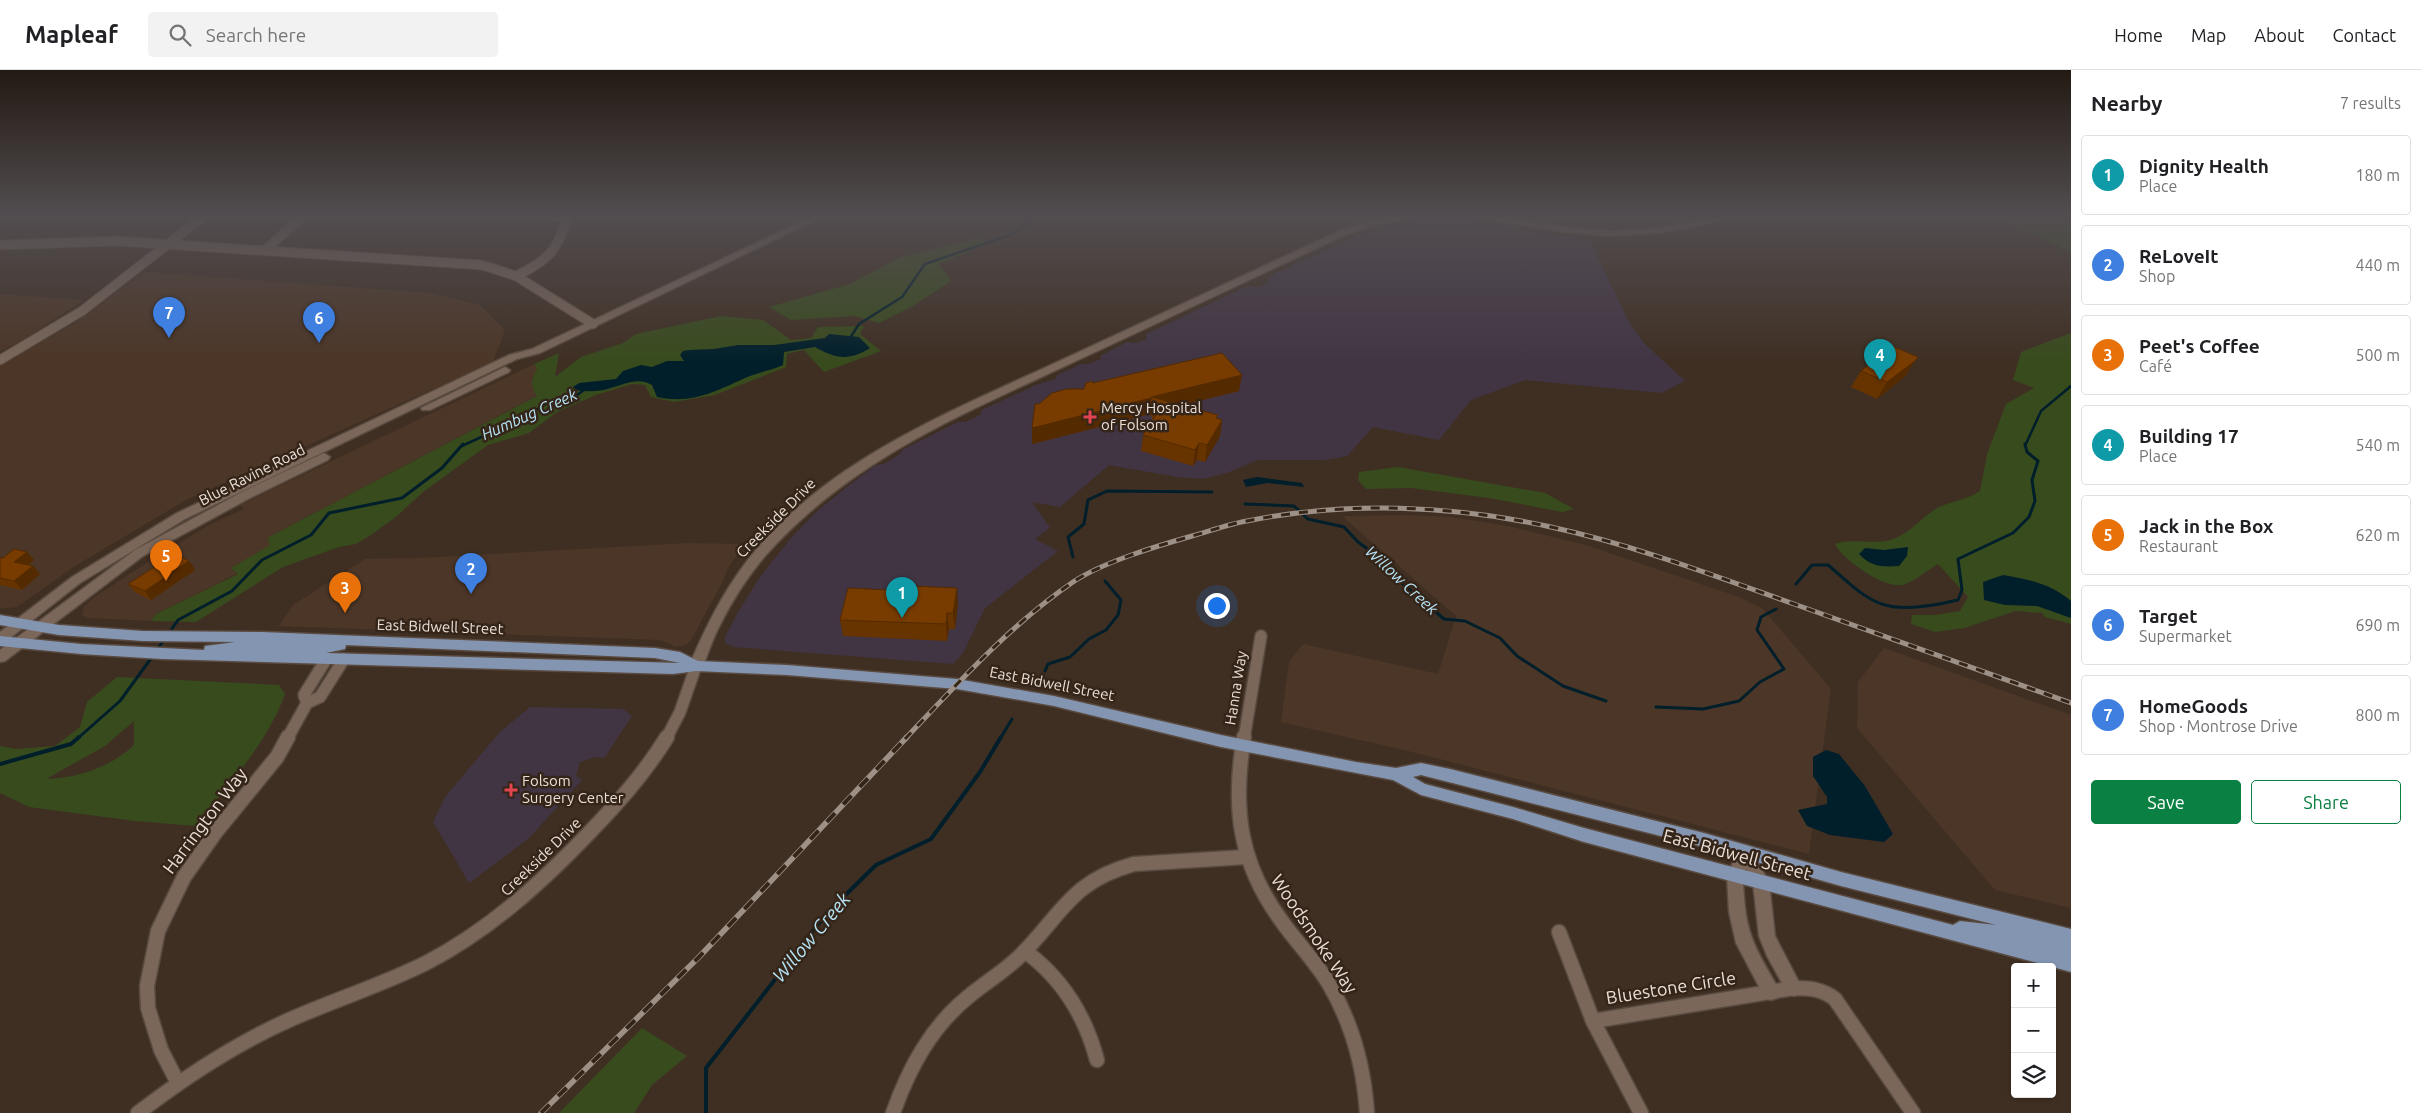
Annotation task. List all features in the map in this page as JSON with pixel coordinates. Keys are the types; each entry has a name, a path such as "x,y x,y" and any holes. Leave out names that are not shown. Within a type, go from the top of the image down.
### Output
{"main road":[{"name":"East Bidwell Street","path":"0,620 40,626 143,636 262,637 655,653 680,657 696,666"},
{"name":"East Bidwell Street","path":"0,640 175,655 441,662 488,661 673,669 696,666 835,673 996,690 1054,701 1243,745 1396,774 1421,789 1513,813 1584,835 2071,964"},
{"path":"175,655 241,646 334,648 346,640"},
{"path":"327,658 359,651 448,654 482,646"},
{"name":"East Bidwell Street","path":"1396,774 1421,769 1450,775 1704,840 1745,853 1902,895 1987,914 2071,936"},
{"path":"1916,923 2018,935 2071,949"}],"street":[{"path":"0,360 82,311 142,265"},
{"path":"475,265 493,267 516,276 592,324"},
{"path":"516,276 537,265"},
{"name":"Blue Ravine Road","path":"0,657 139,553 255,491 488,379 536,351 717,265"},
{"name":"Creekside Drive","path":"138,1113 178,1083 222,1055 263,1033 408,973 468,939 500,916 548,875 648,769 678,721 690,692 703,646 725,601 752,561 818,496 876,454 940,420 1276,265"},
{"name":"Blue Ravine Road","path":"0,640 76,580 181,516 513,357 536,351"},
{"path":"442,401 452,391 490,373 490,368"},
{"path":"218,511 218,506 228,498 254,485 262,477"},
{"name":"Hanna Way","path":"1243,745 1261,636"},
{"name":"Harrington Way","path":"307,703 304,695 327,658"},
{"name":"Harrington Way","path":"178,1083 155,1035 148,1008 147,986 158,931 166,909 184,877 216,833 277,757 307,703 320,697 344,659"},
{"name":"Woodsmoke Way","path":"1243,745 1237,791 1246,857 1263,895 1329,984 1346,1019 1362,1071 1367,1113"},
{"path":"1745,853 1761,882 1767,936 1773,951 1794,988"},
{"name":"Bluestone Circle","path":"1745,853 1735,874 1737,912 1744,943 1771,992"},
{"path":"893,1113 911,1068 930,1036 948,1015 1008,968 1025,951 1070,897 1102,875 1138,862 1158,859 1213,861 1246,857"},
{"path":"1559,932 1593,1021"},
{"path":"1025,951 1043,964 1073,1000 1090,1033 1097,1060"},
{"name":"Bluestone Circle","path":"1641,1113 1593,1021 1794,988 1816,988 1835,999 1913,1113"}],"shaded area":[{"path":"1294,265 1601,265 1629,322 1645,344 1685,381 1661,393 1525,380 1471,400 1439,440 1373,427 1347,456 1326,460 1258,460 1227,473 1203,479 1177,477 1109,465 1060,507 1032,502 1050,528 1035,539 1058,551 985,608 963,653 953,664 734,647 725,643 725,637 737,614 760,577 791,538 816,512 876,465 884,464 900,454 902,450 958,422 965,422 980,415 982,410 1036,385 1055,379 1057,375 1081,364 1088,364 1101,359 1100,356 1127,342 1136,343 1147,339 1146,334 1248,286 1259,287 1269,282 1268,277"},
{"path":"144,272 430,293 480,305 505,330 493,362 186,500 72,568 17,607 0,609 0,366 73,324"},
{"path":"0,294 84,300 21,341 0,352"},
{"path":"534,364 537,369 532,379 538,395 267,538 271,545 232,568 238,573 156,614 151,621 88,618 82,615 84,607 93,598 157,556 211,524 244,509 240,505"},
{"path":"1407,515 1452,517 1508,526 1586,545 1736,596 1762,608 1831,689 1809,854 1412,752 1281,722 1289,662 1303,644 1438,674 1456,616 1342,516"},
{"path":"687,543 746,544 729,566 722,583 691,640 686,645 676,647 660,640 279,626 293,605 365,559 420,558"},
{"path":"1884,648 2071,715 2071,908 1995,890 1857,728 1858,682"},
{"name":"Folsom Surgery Center","path":"530,707 623,709 632,716 604,758 595,757 580,762 576,776 582,780 529,838 469,883 433,822 445,797 500,732"}],"green space":[{"path":"887,265 939,265 951,281 913,306 879,323 854,316 791,320 769,307 850,284"},
{"path":"721,316 763,320 791,340 811,338 818,327 864,326 860,334 881,351 824,372 804,350 787,354 786,367 715,395 674,402 651,397 645,385 632,384 596,395 557,412 529,433 488,445 423,492 397,516 356,544 339,547 283,567 196,622 151,621 156,614 238,574 231,568 270,545 267,538 537,396 532,386 537,369 534,364 559,353 555,377 581,357 623,343 636,334"},
{"path":"2071,333 2071,624 2045,617 2042,613 2016,611 1964,628 1935,632 1911,624 1912,615 1935,615 1960,611 1968,597 1938,564 1910,582 1894,585 1864,572 1846,558 1835,544 1849,541 1878,542 1893,539 1905,533 1937,508 1980,491 1987,454 2006,404 2034,388 2013,380 2021,352"},
{"path":"1398,467 1545,493 1574,509 1562,512 1489,498 1411,488 1366,489 1358,480 1359,472"},
{"path":"117,677 279,685 285,694 278,712 257,747 195,826 135,821 29,807 0,793 0,746 16,749 55,746 80,727 87,702","holes":["134,721 134,745 125,753 93,770 82,774 46,779 105,746"]},
{"path":"642,1028 687,1056 652,1085 634,1113 559,1113"}],"water":[{"path":"829,334 859,337 870,348 849,357 829,354 815,347 784,352 783,365 694,398 670,399 657,397 652,385 636,381 598,391 575,390 573,387 579,383 616,379 623,371 641,365 652,367 667,361 684,361 680,355 683,351 738,345 774,345 825,338"},
{"path":"1257,477 1302,483 1304,487 1267,483 1246,487 1243,480"},
{"path":"1908,547 1907,556 1899,566 1873,564 1859,554 1865,548 1884,550"},
{"path":"2003,575 2039,583 2063,595 2071,601 2071,618 2037,606 2005,605 1984,600 1983,582"},
{"path":"1826,750 1839,754 1865,786 1893,834 1884,842 1830,835 1807,826 1798,810 1827,804 1827,797 1813,776 1813,757"}],"building":[{"path":"1892,346 1918,357 1887,382 1861,371"},
{"path":"1222,353 1242,375 1151,397 1218,415 1216,418 1222,420 1207,445 1199,443 1195,450 1143,435 1160,409 1151,398 1032,428 1035,404 1039,404 1052,393 1067,389 1084,389 1086,383 1092,381 1093,383"},
{"path":"14,549 27,552 14,562 33,566 14,581 0,578 0,558 3,558"},
{"path":"175,554 189,561 145,591 128,584"},
{"path":"888,585 957,588 953,613 947,613 946,624 840,620 848,588 887,590"}],"waterway":[{"name":"Humbug Creek","path":"850,338 859,324 902,297 925,265"},
{"name":"Willow Creek","path":"2025,445 2041,411 2071,386"},
{"name":"Humbug Creek","path":"462,446 522,418 553,400 577,395 584,390"},
{"name":"Humbug Creek","path":"169,633 178,620 232,591 262,560 311,535 329,513 402,498 442,468 463,444"},
{"name":"Willow Creek","path":"1796,584 1812,565 1828,565 1869,598 1885,605 1912,607 1958,600 1962,590 1958,559 2013,533 2029,517 2035,501 2032,480 2038,461 2027,452 2025,445"},
{"name":"Willow Creek","path":"1073,557 1068,537 1084,524 1088,500 1107,491 1212,492"},
{"name":"Willow Creek","path":"1245,504 1294,506 1308,519 1344,527 1358,542 1388,564 1402,583 1444,619 1465,621 1500,638 1517,656 1563,686 1606,701"},
{"name":"Willow Creek","path":"1045,671 1048,664 1070,657 1089,639 1106,630 1118,615 1121,600 1105,581"},
{"name":"Willow Creek","path":"1656,707 1703,709 1739,701 1760,682 1784,669 1757,630 1761,617 1776,609"},
{"name":"Humbug Creek","path":"157,650 165,638"},
{"name":"Humbug Creek","path":"77,739 120,701 152,657"},
{"name":"Willow Creek","path":"1000,739 1012,719"},
{"name":"Humbug Creek","path":"0,764 71,744 79,737"},
{"name":"Willow Creek","path":"706,1113 706,1068 827,913 876,865 931,839 980,772 1001,737"}],"railway":[{"path":"905,739 964,676 1006,636 1050,599 1085,575 1131,555 1233,524 1323,510 1361,508 1438,510 1476,514 1582,534 1704,572 2071,703"},
{"path":"541,1113 700,956 907,737"}],"place":[{"name":"HomeGoods","path":"169,338"},
{"name":"Target","path":"319,343"},
{"name":"Building 17","path":"1880,380"},
{"name":"Mercy Hospital of Folsom","path":"1090,417"},
{"name":"Jack in the Box","path":"166,581"},
{"name":"ReLoveIt","path":"471,594"},
{"name":"Peet's Coffee","path":"345,613"},
{"name":"Dignity Health","path":"902,618"},
{"name":"Folsom Surgery Center","path":"511,790"}]}
